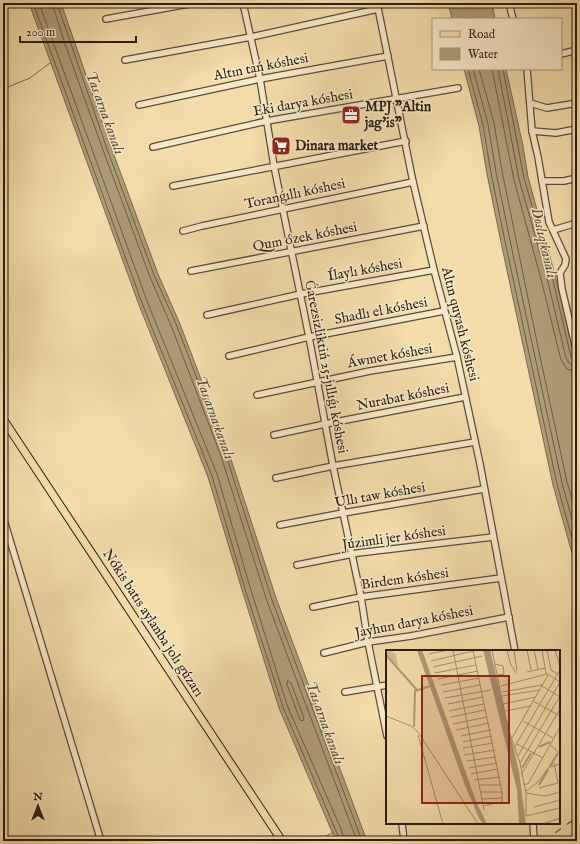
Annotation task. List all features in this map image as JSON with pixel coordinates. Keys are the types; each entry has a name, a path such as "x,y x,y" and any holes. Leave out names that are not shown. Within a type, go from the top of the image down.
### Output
{"main road":[{"name":"Nókis batıs aylanba jolı gúzarı","path":"3,420 282,841"}],"street":[{"path":"106,19 194,3"},
{"name":"Ǵarezsizliktiń 25-jıllıǵı kóshesi","path":"243,3 260,79 274,166 309,337 333,466 353,554 368,642 386,727"},
{"path":"509,3 513,18"},
{"path":"125,60 251,37 378,6"},
{"name":"Altın quyash kóshesi","path":"378,6 413,182 444,311 457,357 475,442 509,617 514,650"},
{"path":"562,54 577,50"},
{"name":"Altın tań kóshesi","path":"139,105 260,79 388,56"},
{"path":"526,70 532,131 549,222 566,259 566,265 560,273 562,290 573,338 577,347"},
{"name":"Eki darya kóshesi","path":"153,147 267,121 458,88"},
{"path":"530,103 547,108 577,103"},
{"path":"532,131 556,133 577,129"},
{"path":"173,186 406,141"},
{"path":"542,182 564,181 577,178"},
{"name":"Toranǵıllı kóshesi","path":"183,232 202,226 413,182"},
{"path":"553,230 577,223"},
{"name":"Qum ózek kóshesi","path":"191,271 424,226"},
{"name":"Ílaylı kóshesi","path":"207,315 300,294 434,270"},
{"name":"Shadlı el kóshesi","path":"229,356 309,337 444,311"},
{"name":"Áwmet kóshesi","path":"257,395 370,371 457,357"},
{"name":"Nurabat kóshesi","path":"274,435 465,397"},
{"path":"276,478 333,466 475,442"},
{"name":"Ullı taw kóshesi","path":"280,525 484,490"},
{"path":"3,517 101,841"},
{"name":"Júzimli jer kóshesi","path":"298,565 353,554 493,537"},
{"name":"Birdem kóshesi","path":"313,607 361,597 501,578"},
{"name":"Jayhun darya kóshesi","path":"324,653 368,642 411,636 509,617"},
{"path":"344,692 386,685"},
{"path":"402,824 404,841"},
{"path":"522,841 534,839 533,824"}],"water":[{"name":"Tas arna kanalı","path":"29,3 61,3 111,147 158,274 180,324 229,453 276,598 367,841 336,841 279,708 208,477 139,305"},
{"path":"448,3 492,3 495,18 452,18"},
{"name":"Doslıq kanalı","path":"464,70 506,70 523,146 528,177 555,275 577,364 577,571 553,485 502,247 479,126"}],"waterway":[{"path":"3,89 30,78 50,63"},
{"path":"316,841 334,832"}],"railway":[{"path":"544,841 577,817"}],"place":[{"name":"MPJ \"Altin jag'is\"","path":"351,115"},
{"name":"Dinara market","path":"281,146"}]}
